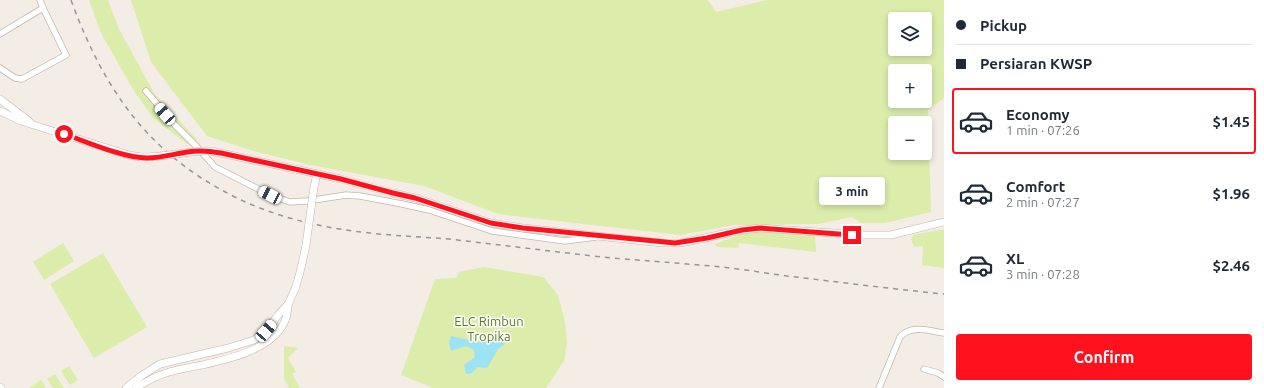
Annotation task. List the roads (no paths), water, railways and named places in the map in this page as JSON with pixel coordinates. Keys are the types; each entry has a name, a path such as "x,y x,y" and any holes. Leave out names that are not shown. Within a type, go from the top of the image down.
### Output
{"street":[{"path":"0,68 15,78 22,79 66,55 40,0"},
{"path":"0,34 43,8"},
{"path":"146,91 175,125 215,167 270,195 290,202 346,195 360,196 429,210 481,228 499,232 565,241 600,236"},
{"path":"0,100 37,126"},
{"path":"0,111 21,121 141,158 189,151 211,151 317,174 415,198 491,223 600,236 678,243 751,229 891,235 944,222"},
{"path":"136,388 156,376 168,371 204,364 245,353 265,344 273,337 283,325 286,318 289,303 302,264 317,174"},
{"path":"126,388 160,364 203,355 242,344 260,336 266,331 289,303"},
{"path":"879,388 900,337 904,333 915,329 944,332"},
{"path":"924,369 938,372 944,377"}],"water":[{"path":"451,336 478,342 496,338 504,339 505,344 498,349 487,368 477,367 472,373 466,374 464,365 475,357 474,350 466,346 451,351 449,342"}],"railway":[{"path":"71,0 96,58 111,84 146,132 168,153 192,172 237,198 274,213 312,224 351,231 449,239 601,257 721,267 944,294"}],"park label":[{"name":"ELC Rimbun Tropika","path":"489,328"}]}
